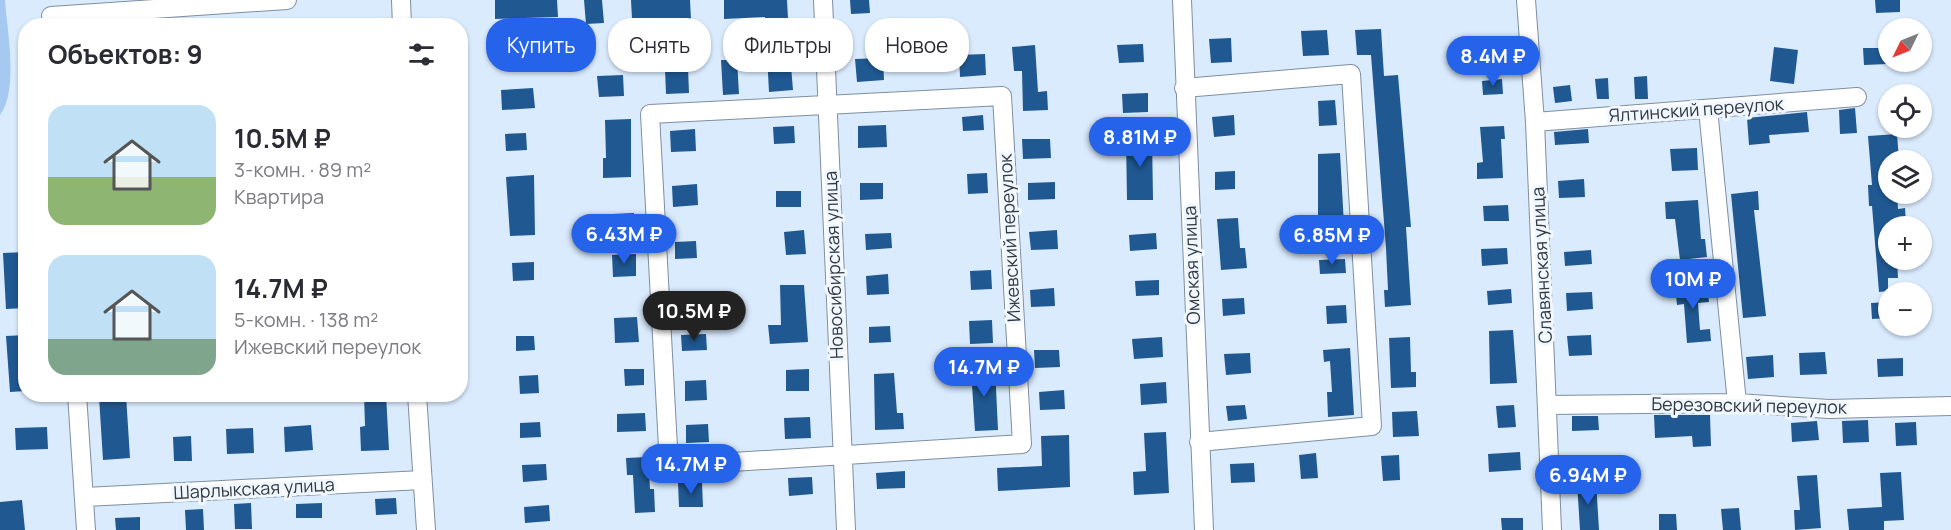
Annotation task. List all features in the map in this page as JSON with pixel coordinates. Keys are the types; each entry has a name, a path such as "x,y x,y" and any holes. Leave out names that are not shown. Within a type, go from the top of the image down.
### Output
{"street":[{"path":"51,14 286,0"},
{"path":"401,0 402,18"},
{"name":"Новосибирская улица","path":"823,0 846,530"},
{"name":"Омская улица","path":"1182,0 1204,530"},
{"name":"Славянская улица","path":"1526,0 1535,122 1552,530"},
{"path":"1185,88 1351,74 1372,426 1199,442"},
{"name":"Ижевский переулок","path":"828,105 1002,96 1022,444 841,455"},
{"name":"Ялтинский переулок","path":"1535,122 1857,97"},
{"path":"828,105 650,114 669,466 841,455"},
{"path":"1708,109 1737,403"},
{"path":"78,402 86,530"},
{"path":"418,402 426,530"},
{"name":"Березовский переулок","path":"1548,405 1737,403 1829,409 1951,406"},
{"name":"Шарлыкская улица","path":"85,497 423,480"}],"shaded area":[{"path":"0,0 5,0 10,76 6,104 0,115"}],"building":[{"path":"495,0 557,0 558,17 495,18"},
{"path":"584,0 602,0 604,23 596,23 596,18 586,18"},
{"path":"631,0 690,0 691,18 632,18"},
{"path":"724,0 787,0 788,18 724,18"},
{"path":"850,0 869,0 870,13 851,14"},
{"path":"1875,0 1900,0 1900,12 1876,13"},
{"path":"1381,29 1384,76 1398,75 1411,227 1406,227 1411,305 1385,307 1384,290 1388,290 1386,248 1371,55 1357,55 1355,30"},
{"path":"1327,30 1329,55 1303,56 1301,31"},
{"path":"1231,38 1232,62 1211,63 1209,39"},
{"path":"1497,38 1498,54 1472,55 1471,39"},
{"path":"1143,44 1144,62 1119,63 1117,45"},
{"path":"1035,45 1038,92 1047,91 1048,110 1023,111 1022,71 1014,71 1012,47"},
{"path":"1774,47 1798,50 1794,84 1770,81"},
{"path":"1863,48 1878,48 1878,64 1864,65"},
{"path":"985,54 986,75 960,77 960,72 969,72 969,55"},
{"path":"855,59 865,59 865,72 884,72 884,80 857,82"},
{"path":"721,60 723,60 723,72 738,72 739,94 723,95"},
{"path":"665,72 688,72 689,93 666,94"},
{"path":"768,72 792,72 793,90 769,92"},
{"path":"623,75 624,96 599,97 597,76"},
{"path":"1647,76 1648,99 1635,99 1634,77"},
{"path":"1608,78 1609,99 1597,99 1595,79"},
{"path":"1502,79 1503,94 1483,95 1482,81"},
{"path":"1570,85 1572,101 1555,103 1553,87"},
{"path":"533,88 535,108 502,110 501,90"},
{"path":"1148,93 1148,112 1123,113 1122,94"},
{"path":"1335,100 1337,125 1319,126 1318,101"},
{"path":"1855,108 1857,133 1840,134 1839,110"},
{"path":"1807,112 1809,132 1769,135 1770,143 1749,145 1747,118"},
{"path":"983,115 984,130 963,131 962,117"},
{"path":"1234,115 1235,135 1214,137 1212,117"},
{"path":"631,119 631,177 603,178 603,158 606,158 605,120"},
{"path":"886,125 887,147 858,148 858,126"},
{"path":"794,126 795,143 774,144 773,127"},
{"path":"1504,126 1505,139 1501,139 1503,178 1477,179 1477,163 1483,162 1480,127"},
{"path":"695,129 696,151 671,152 670,131"},
{"path":"1588,129 1589,143 1555,145 1554,132"},
{"path":"526,133 527,150 506,151 505,134"},
{"path":"1152,136 1153,200 1127,200 1126,137"},
{"path":"1868,136 1897,138 1898,150 1878,150 1878,204 1898,204 1898,209 1905,208 1906,216 1878,216 1878,270 1898,270 1898,278 1888,278 1888,282 1878,282 1872,206 1869,206 1868,185 1872,185"},
{"path":"1022,139 1050,139 1051,158 1023,159"},
{"path":"1697,148 1698,170 1672,171 1670,149"},
{"path":"1340,153 1344,225 1318,227 1318,154"},
{"path":"1235,171 1235,189 1215,190 1215,172"},
{"path":"987,173 988,193 968,194 967,174"},
{"path":"534,175 535,235 510,236 506,177"},
{"path":"1584,179 1585,197 1559,198 1558,181"},
{"path":"1055,182 1055,199 1028,200 1028,183"},
{"path":"860,183 883,183 883,199 860,200"},
{"path":"697,184 698,205 673,207 672,186"},
{"path":"776,191 801,191 801,207 776,207"},
{"path":"1758,191 1759,210 1754,210 1766,316 1743,318 1731,194"},
{"path":"1698,200 1701,239 1705,239 1707,257 1680,260 1675,219 1666,219 1665,202"},
{"path":"1508,205 1509,221 1484,221 1483,206"},
{"path":"634,213 634,229 614,230 613,214"},
{"path":"1238,218 1240,248 1245,248 1247,268 1221,270 1217,219"},
{"path":"804,230 806,254 786,255 784,232"},
{"path":"1057,230 1058,249 1031,250 1029,232"},
{"path":"891,233 892,248 866,250 865,234"},
{"path":"1156,233 1157,249 1130,251 1129,235"},
{"path":"696,241 697,258 675,259 675,242"},
{"path":"1507,248 1508,264 1482,266 1481,249"},
{"path":"1591,250 1592,264 1565,266 1564,252"},
{"path":"18,252 18,308 6,309 3,253"},
{"path":"636,254 636,276 613,277 612,255"},
{"path":"1345,259 1346,273 1320,274 1319,260"},
{"path":"534,262 534,280 513,281 512,263"},
{"path":"991,270 992,289 971,290 970,271"},
{"path":"888,274 889,294 867,295 866,276"},
{"path":"1159,280 1159,295 1136,296 1135,281"},
{"path":"1707,282 1709,302 1698,303 1700,330 1710,329 1711,341 1687,343 1684,304 1677,305 1675,285"},
{"path":"780,285 804,285 808,342 770,344 768,325 781,325"},
{"path":"1054,288 1055,306 1031,307 1030,290"},
{"path":"1511,289 1512,303 1488,305 1487,291"},
{"path":"704,291 705,309 678,310 678,292"},
{"path":"1592,292 1593,309 1567,311 1566,293"},
{"path":"1244,298 1245,314 1223,316 1222,299"},
{"path":"1871,303 1878,303 1878,319 1872,319"},
{"path":"1346,305 1347,323 1327,324 1326,306"},
{"path":"637,317 639,342 615,343 614,318"},
{"path":"992,320 993,343 970,344 969,321"},
{"path":"890,326 891,342 869,343 869,327"},
{"path":"1513,330 1517,383 1490,384 1489,331"},
{"path":"706,334 707,350 682,351 681,335"},
{"path":"18,335 18,392 10,392 6,336"},
{"path":"1591,335 1592,355 1569,356 1567,336"},
{"path":"516,336 534,336 535,350 516,351"},
{"path":"1162,337 1163,357 1134,359 1132,339"},
{"path":"1410,337 1411,372 1416,372 1416,387 1391,388 1389,338"},
{"path":"1350,348 1354,415 1328,417 1327,392 1332,392 1330,361 1324,362 1323,350"},
{"path":"1034,350 1059,350 1060,367 1035,368"},
{"path":"1825,352 1827,374 1800,375 1799,353"},
{"path":"1250,353 1251,373 1226,375 1224,354"},
{"path":"1773,355 1774,377 1748,379 1746,357"},
{"path":"1903,358 1903,376 1878,377 1877,359"},
{"path":"995,367 998,430 975,431 972,385 968,385 967,368"},
{"path":"624,369 644,369 644,385 625,386"},
{"path":"809,369 809,391 786,391 786,370"},
{"path":"894,373 897,413 903,413 904,429 875,430 874,374"},
{"path":"538,375 539,393 520,394 519,376"},
{"path":"706,380 707,400 685,401 685,381"},
{"path":"1166,382 1167,403 1141,405 1140,384"},
{"path":"1064,390 1065,409 1040,410 1039,392"},
{"path":"99,402 126,402 130,458 103,460"},
{"path":"364,402 386,402 389,450 361,451 360,427 365,426"},
{"path":"1245,405 1247,419 1228,421 1226,406"},
{"path":"1514,405 1516,427 1498,428 1496,406"},
{"path":"1417,411 1419,436 1393,437 1392,412"},
{"path":"645,413 646,431 617,432 617,414"},
{"path":"1654,415 1710,415 1711,446 1693,447 1692,436 1655,438"},
{"path":"1572,416 1598,416 1599,430 1572,431"},
{"path":"810,417 811,438 785,439 784,418"},
{"path":"1868,420 1869,442 1843,443 1842,421"},
{"path":"1817,421 1819,440 1792,442 1791,423"},
{"path":"540,422 541,437 520,438 520,423"},
{"path":"1916,422 1917,445 1896,446 1895,423"},
{"path":"708,424 709,442 686,443 686,425"},
{"path":"311,425 313,450 285,452 284,427"},
{"path":"47,427 48,449 16,450 15,428"},
{"path":"253,428 254,453 227,454 226,429"},
{"path":"1166,432 1169,493 1134,495 1133,472 1146,471 1144,433"},
{"path":"1069,435 1070,487 998,491 997,468 1042,466 1041,436"},
{"path":"191,436 192,461 174,461 173,437"},
{"path":"1520,452 1521,470 1489,472 1488,454"},
{"path":"1316,453 1318,478 1301,479 1299,455"},
{"path":"1399,455 1400,480 1383,481 1381,456"},
{"path":"648,457 650,489 654,489 655,512 635,513 633,475 627,475 626,458"},
{"path":"1254,463 1255,482 1231,483 1230,464"},
{"path":"546,464 547,480 523,482 522,465"},
{"path":"905,471 905,488 877,489 876,473"},
{"path":"1901,472 1904,520 1884,521 1884,530 1849,530 1847,509 1882,507 1880,473"},
{"path":"1817,475 1821,528 1795,530 1794,510 1800,510 1797,476"},
{"path":"812,477 813,494 789,496 788,478"},
{"path":"1596,481 1599,530 1580,530 1577,482"},
{"path":"702,482 703,507 679,507 678,483"},
{"path":"396,498 397,514 376,515 375,499"},
{"path":"22,500 25,530 0,530 0,502"},
{"path":"251,503 252,529 235,529 234,504"},
{"path":"322,503 322,518 296,518 296,504"},
{"path":"549,505 550,521 525,523 524,507"},
{"path":"1739,508 1741,530 1723,530 1721,509"},
{"path":"203,509 204,530 186,530 185,510"},
{"path":"1659,514 1676,514 1677,530 1659,530"},
{"path":"140,517 140,530 116,530 115,518"},
{"path":"1501,518 1523,518 1523,530 1502,530"}]}
